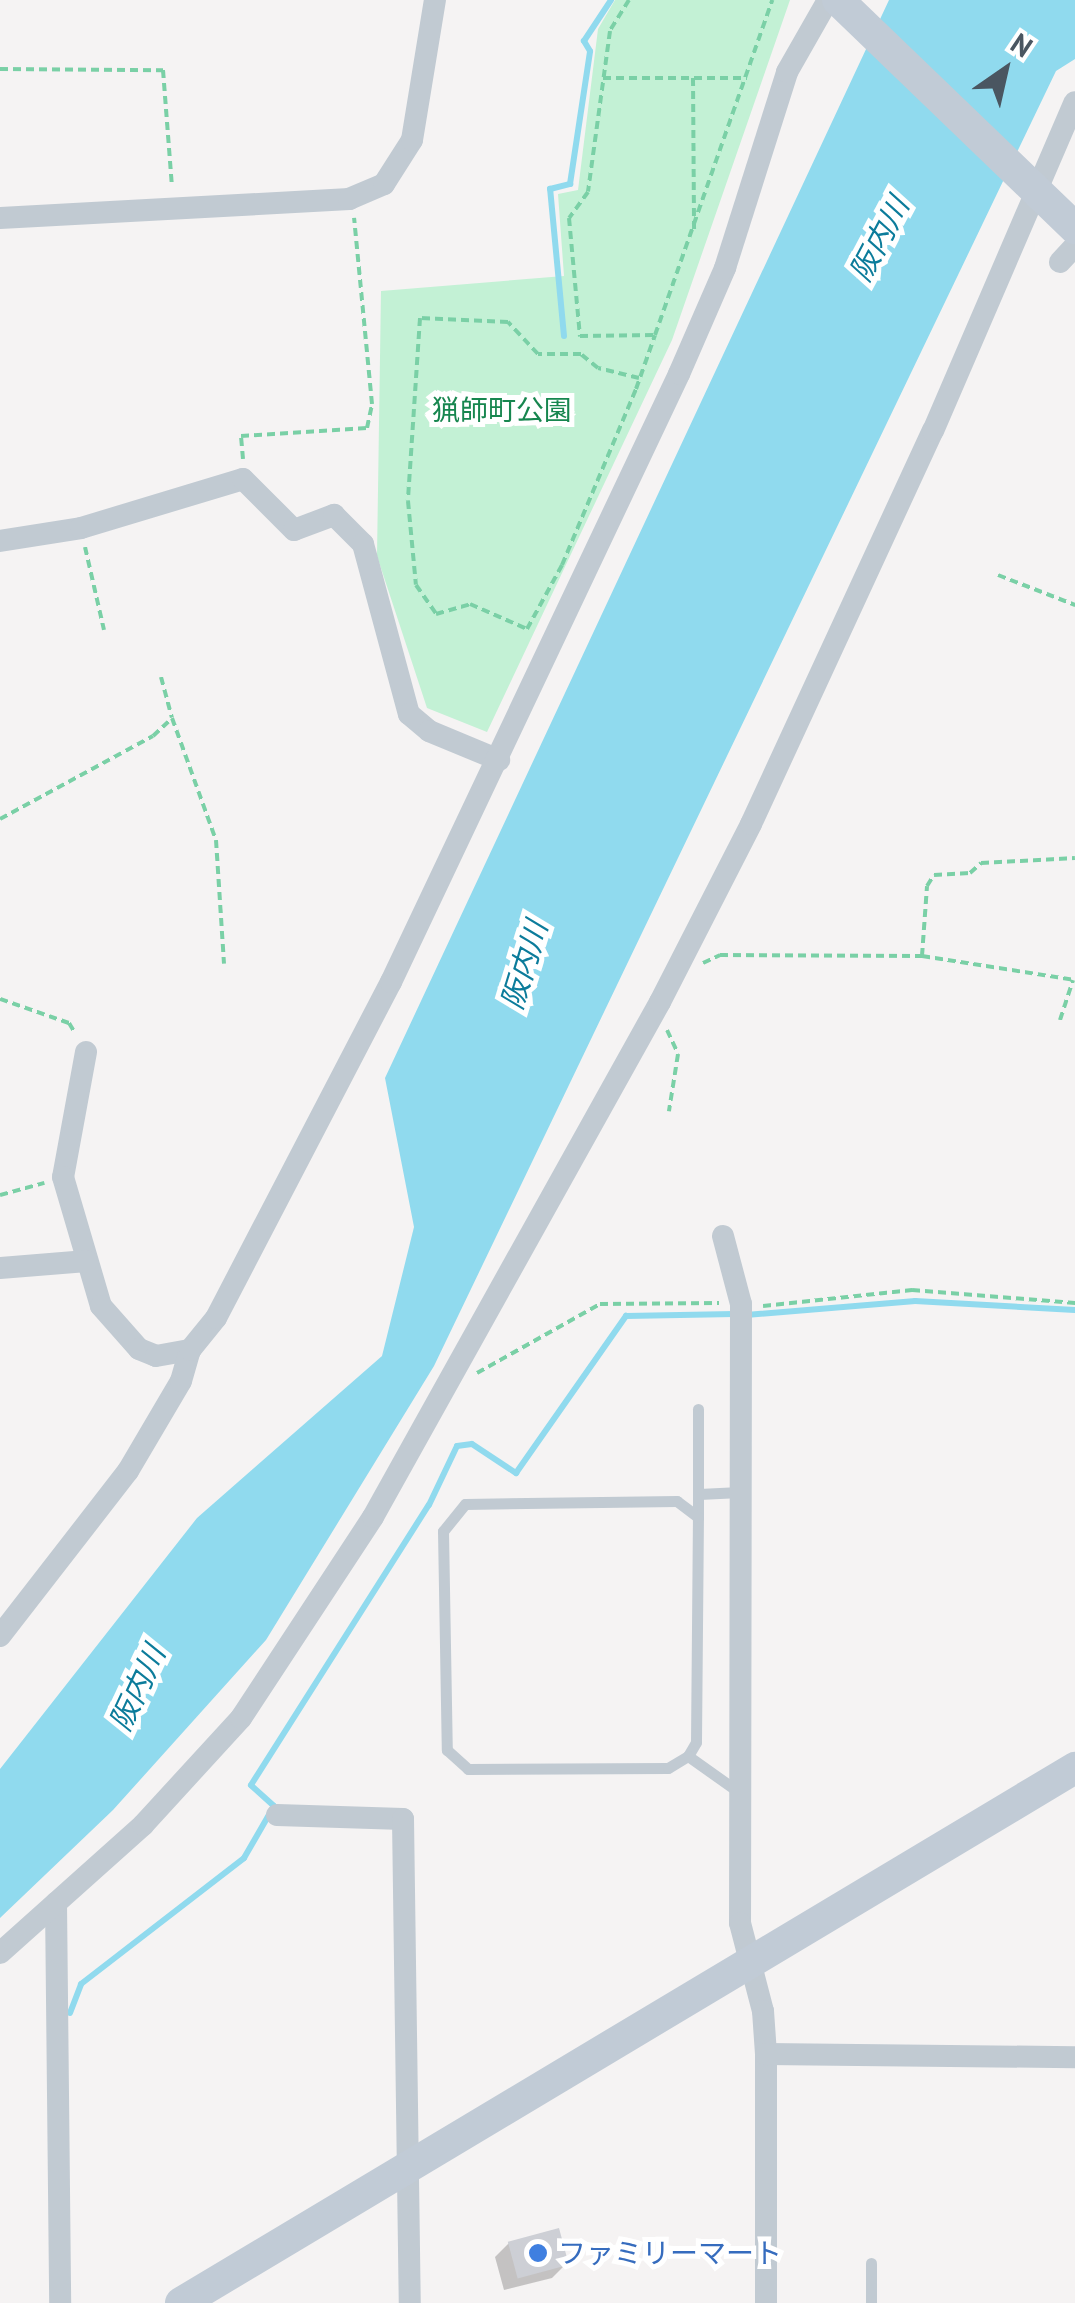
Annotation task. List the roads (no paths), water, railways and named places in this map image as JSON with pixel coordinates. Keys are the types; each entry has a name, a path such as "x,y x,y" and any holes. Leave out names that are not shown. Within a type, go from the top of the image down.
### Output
{"street":[{"path":"0,218 349,199 384,184 402,163 434,0"},
{"path":"0,1636 128,1472 180,1381 190,1350 216,1318 499,760 725,268 787,72 828,0"},
{"path":"838,0 1038,192 1069,246"},
{"path":"0,1953 143,1825 242,1718 374,1517 660,1002 751,824 1038,192 1074,104"},
{"path":"0,541 81,528 244,479 294,530 334,515 349,523 363,544 410,714 428,731 499,760"},
{"path":"86,1052 63,1177 101,1306 139,1349 156,1356 190,1350"},
{"path":"723,1236 741,1304 740,1923 762,2011 766,2054 766,2303"},
{"path":"0,1268 87,1261"},
{"path":"181,2303 1075,1768"},
{"path":"277,1815 403,1818 401,2036 410,2164 410,2303"},
{"path":"56,1903 60,2303"},
{"path":"766,2054 1075,2057"}],"lane":[{"path":"698,1409 699,1494 696,1742 688,1756 668,1768 468,1770 446,1750 443,1531 465,1504 677,1501 698,1516"},
{"path":"699,1494 740,1492"},
{"path":"688,1756 740,1792"},
{"path":"871,2303 872,2262"}],"water":[{"name":"阪内川","path":"889,0 1075,0 1075,59 1056,71 434,1366 266,1640 113,1810 0,1918 0,1769 197,1518 382,1356 414,1227 385,1078"}],"waterway":[{"path":"564,336 550,189 570,184 590,51 584,41 611,0"},
{"path":"746,1315 915,1301 1075,1310"},
{"path":"70,2013 81,1984 244,1858 274,1806 251,1785 429,1505 457,1446 472,1444 516,1473 626,1316 734,1314"}],"place":[{"name":"ファミリーマート","path":"538,2253"}],"park label":[{"name":"猟師町公園","path":"502,410"}]}
